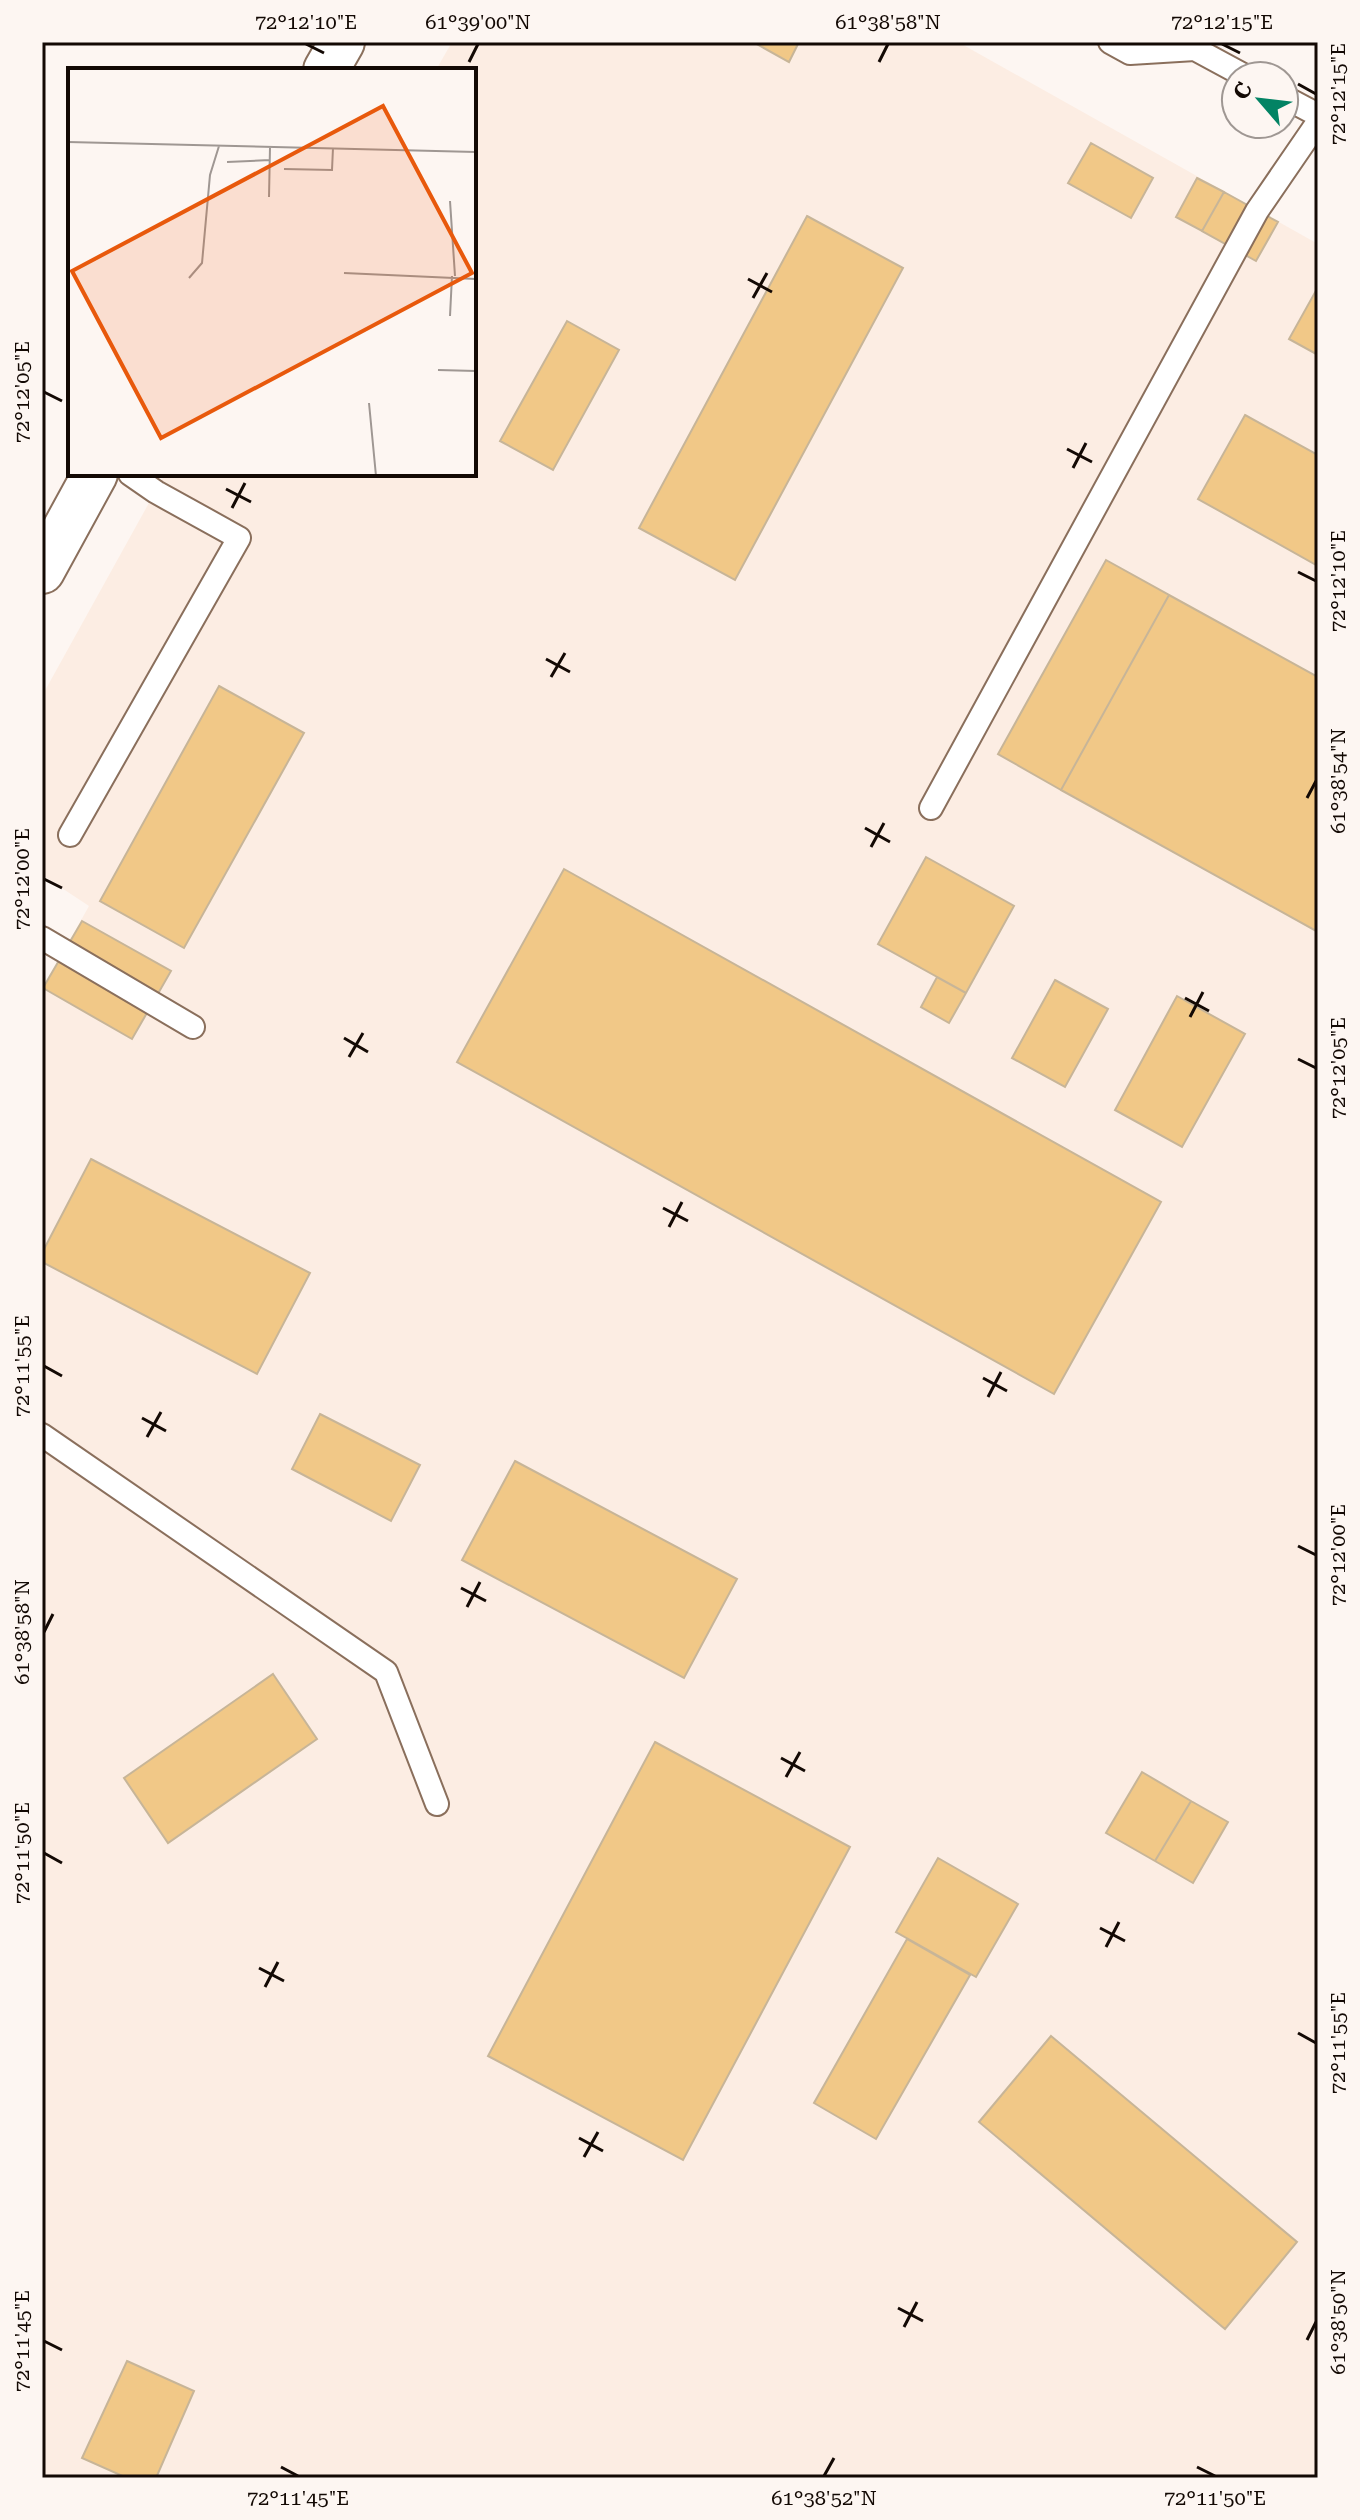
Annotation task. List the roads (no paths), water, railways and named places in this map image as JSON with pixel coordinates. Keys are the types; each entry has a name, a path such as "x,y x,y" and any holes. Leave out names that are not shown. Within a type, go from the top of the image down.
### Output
{"street":[{"path":"327,68 342,42"},
{"path":"42,571 94,476"}],"lane":[{"path":"1110,42 1130,53 1195,49 1220,62"},
{"path":"931,808 1257,211 1316,129 1300,113"},
{"path":"70,835 239,538 133,476"},
{"path":"42,938 193,1027"},
{"path":"42,1435 386,1672 437,1804"}]}
